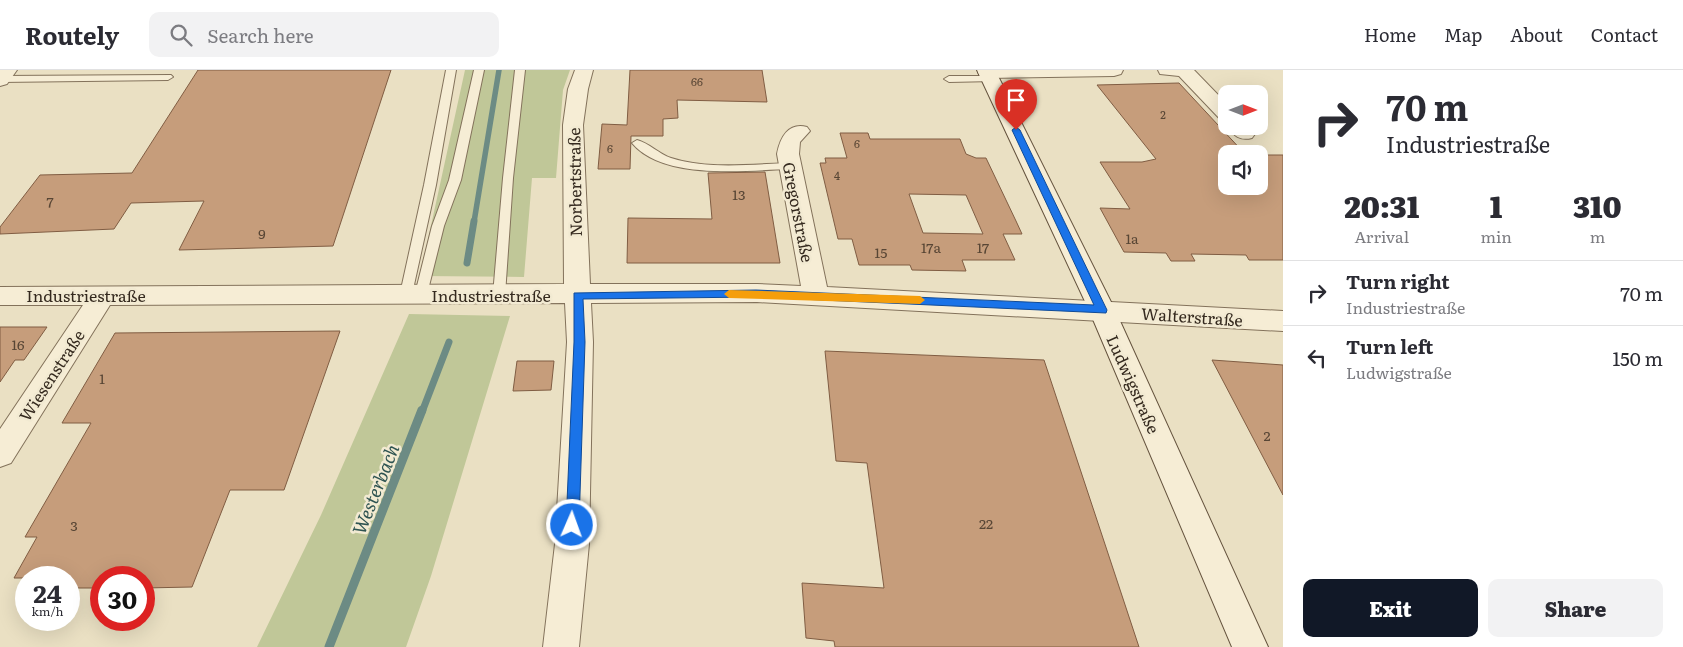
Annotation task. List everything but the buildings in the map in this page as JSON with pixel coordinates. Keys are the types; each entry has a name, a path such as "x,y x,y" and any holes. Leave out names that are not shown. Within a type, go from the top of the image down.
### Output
{"street":[{"path":"0,79 8,70"},
{"name":"Norbertstraße","path":"561,647 572,544 580,342 573,125 578,88 584,70"},
{"path":"988,74 1114,70"},
{"path":"1167,70 1184,72 1218,106"},
{"name":"Ludwigstraße","path":"988,74 1102,310 1250,647"},
{"name":"Gregorstraße","path":"800,131 790,140 788,154 816,296"},
{"name":"Industriestraße","path":"0,296 756,293 1102,310"},
{"name":"Wiesenstraße","path":"0,454 102,295"},
{"name":"Walterstraße","path":"1102,310 1283,321"}],"lane":[{"path":"32,79 40,70"},
{"path":"414,294 430,185 451,70"},
{"path":"414,294 456,180 479,70"},
{"path":"499,295 508,178 520,70"},
{"path":"949,79 988,74"},
{"path":"0,79 168,77"},
{"path":"637,143 647,153 669,163 711,166 791,166"}],"green space":[{"path":"465,70 570,70 563,90 556,178 532,178 524,277 420,276"},
{"path":"409,314 510,316 431,576 406,647 257,647 321,515"}],"waterway":[{"name":"Westerbach","path":"474,222 499,70"},
{"name":"Westerbach","path":"467,263 474,221"},
{"name":"Westerbach","path":"422,412 449,342"},
{"name":"Westerbach","path":"329,647 422,410"}],"slow traffic":[{"path":"729,294 756,293 920,300"}],"route":[{"path":"572,525 580,342 578,295 756,293 1102,310 1016,130"}]}
